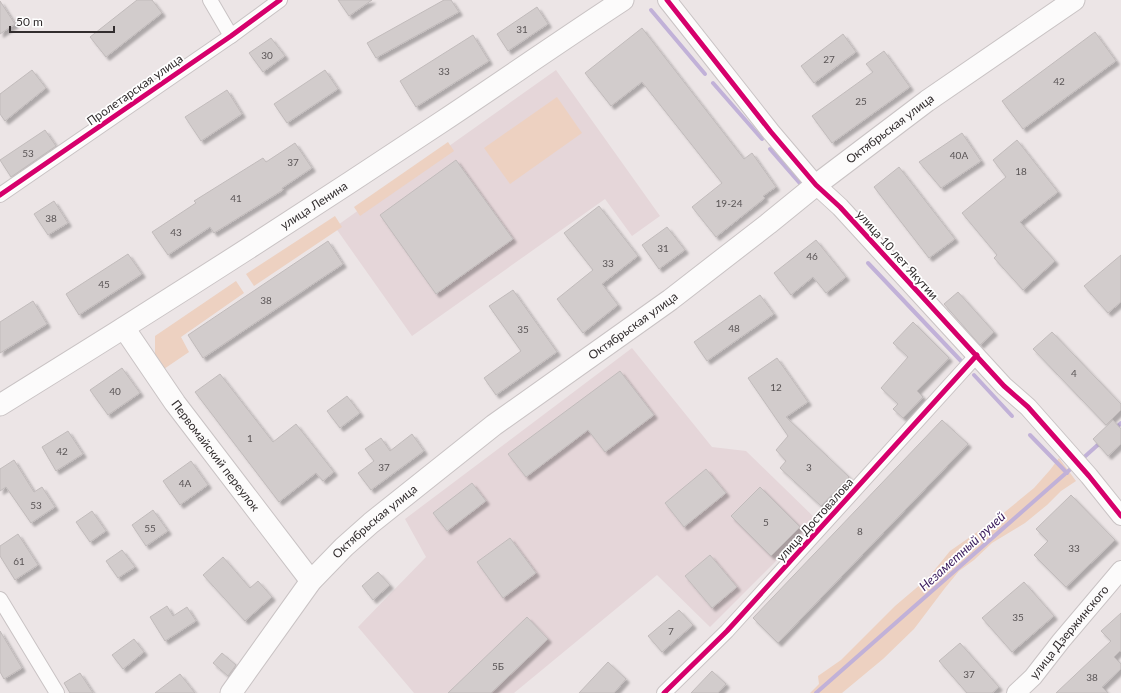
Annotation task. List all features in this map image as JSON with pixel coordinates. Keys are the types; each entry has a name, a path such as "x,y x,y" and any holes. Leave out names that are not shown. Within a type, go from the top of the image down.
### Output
{"main road":[{"name":"улица Ленина","path":"0,405 124,328 339,190 623,0"},
{"name":"Октябрьская улица","path":"231,693 311,581 344,547 371,523 494,425 670,300 816,185 927,101 1074,0"},
{"name":"Первомайский переулок","path":"124,328 174,404 311,581"}],"street":[{"path":"210,0 231,36"},
{"name":"Пролетарская улица","path":"0,195 231,36 280,0"},
{"name":"улица 10 лет Якутии","path":"667,0 745,100 816,185 840,207 1004,386 1028,407 1089,476 1121,516"},
{"name":"улица Достовалова","path":"664,693 727,631 977,355"},
{"name":"улица Дзержинского","path":"1016,693 1033,677 1061,641 1121,570"},
{"path":"0,599 57,693"}],"shaded area":[{"path":"556,70 660,216 632,236 605,199 412,336 335,227"},
{"path":"557,97 582,133 510,184 484,148"},
{"path":"448,142 454,151 360,216 354,207"},
{"path":"335,216 342,227 254,286 246,274"},
{"path":"236,281 244,293 181,337 189,352 161,371 155,356 155,336"},
{"path":"632,348 712,447 746,451 817,520 710,627 657,575 514,693 414,693 358,627 426,557 405,519"},
{"path":"1059,458 1076,481 1061,491 1025,523 992,543 974,560 959,571 914,629 883,659 842,693 810,693 819,684 818,676 841,660 895,606 928,578 950,551 1000,516 1034,488"}],"building":[{"path":"137,0 152,0 162,13 106,57 90,37"},
{"path":"338,0 372,0 349,16"},
{"path":"444,0 451,0 459,12 376,58 367,43"},
{"path":"0,1 15,24 0,34"},
{"path":"537,7 548,24 508,51 497,34"},
{"path":"642,28 744,159 752,153 776,187 763,196 765,198 716,237 692,207 722,183 642,82 611,106 585,73"},
{"path":"1095,32 1116,61 1023,129 1002,101"},
{"path":"843,34 856,52 814,83 801,66"},
{"path":"473,35 489,61 416,107 400,81"},
{"path":"271,38 285,56 263,72 249,53"},
{"path":"884,51 910,87 832,143 812,116 873,72 866,64"},
{"path":"32,70 46,88 5,121 0,114 0,94"},
{"path":"325,70 338,89 287,123 274,104"},
{"path":"227,90 242,114 201,141 185,117"},
{"path":"45,130 56,146 11,177 0,160"},
{"path":"962,133 981,161 941,188 919,162"},
{"path":"1017,140 1058,192 1020,222 1055,261 1023,290 994,258 997,255 962,213 1006,177 993,160"},
{"path":"295,143 312,168 282,188 283,190 214,233 210,227 168,255 152,232 196,203 194,201 263,158 266,162"},
{"path":"456,160 513,239 436,294 380,215"},
{"path":"899,167 955,239 929,258 874,187"},
{"path":"54,201 68,223 48,235 34,214"},
{"path":"599,206 638,256 602,284 618,305 583,333 557,299 593,270 564,233"},
{"path":"667,227 685,250 659,269 642,245"},
{"path":"816,240 846,277 826,293 813,277 791,295 774,273"},
{"path":"328,241 343,264 203,358 188,335"},
{"path":"128,254 142,274 79,315 66,294"},
{"path":"1121,255 1121,302 1108,313 1084,286"},
{"path":"513,290 557,352 496,395 484,378 521,351 489,306"},
{"path":"958,292 994,332 980,345 944,304"},
{"path":"760,295 774,314 707,361 694,342"},
{"path":"33,301 47,324 0,353 0,322"},
{"path":"913,322 949,358 917,391 923,397 903,418 893,409 898,404 881,388 908,357 893,343"},
{"path":"1052,332 1121,404 1121,410 1106,425 1033,349"},
{"path":"777,358 808,402 786,417 849,477 821,506 780,468 786,461 776,450 788,436 748,378"},
{"path":"122,368 140,393 108,415 90,390"},
{"path":"620,371 654,415 605,452 588,430 526,477 508,454"},
{"path":"220,374 273,442 296,424 334,472 323,481 316,473 279,502 195,392"},
{"path":"347,396 360,413 340,428 327,411"},
{"path":"942,420 968,444 778,643 753,618"},
{"path":"1113,420 1121,429 1121,444 1108,456 1093,439"},
{"path":"68,431 83,454 56,471 42,447"},
{"path":"412,434 424,451 371,490 358,473 374,461 365,449 381,438 390,451"},
{"path":"14,460 34,492 42,487 55,507 31,523 6,487 0,491 0,469"},
{"path":"191,461 208,485 180,505 163,481"},
{"path":"706,469 726,493 684,527 665,503"},
{"path":"472,483 486,501 447,531 433,513"},
{"path":"760,487 800,527 771,556 731,516"},
{"path":"1071,495 1115,540 1066,587 1034,555 1048,541 1036,529"},
{"path":"153,510 168,531 146,546 132,525"},
{"path":"92,511 106,531 90,542 76,522"},
{"path":"18,534 38,565 15,580 0,556 0,546"},
{"path":"510,538 536,573 503,598 477,562"},
{"path":"122,550 135,567 118,578 106,561"},
{"path":"710,555 737,587 712,608 685,576"},
{"path":"223,557 250,588 258,581 272,597 245,621 203,575"},
{"path":"378,572 390,585 373,600 362,586"},
{"path":"1024,582 1054,616 1012,652 982,618"},
{"path":"167,606 173,616 187,607 196,621 165,641 150,617"},
{"path":"679,610 693,625 662,652 648,636"},
{"path":"1121,613 1121,652 1120,651 1114,657 1121,664 1121,669 1102,687 1108,693 1056,693 1111,641 1101,631"},
{"path":"527,617 548,639 491,693 448,693"},
{"path":"0,631 22,668 4,679 0,672"},
{"path":"134,639 144,652 123,669 112,655"},
{"path":"960,643 999,687 992,693 967,693 939,661"},
{"path":"222,653 236,665 228,676 213,663"},
{"path":"608,662 626,679 614,693 579,693"},
{"path":"712,671 726,684 718,693 691,693"},
{"path":"80,673 93,693 70,693 64,683"},
{"path":"180,674 195,693 155,693"}],"waterway":[{"path":"651,10 705,74"},
{"path":"713,83 762,139"},
{"path":"770,149 804,188"},
{"path":"868,263 962,362"},
{"path":"974,375 1012,416"},
{"name":"Незаметный ручей","path":"1115,429 1121,423"},
{"path":"1030,435 1067,473"},
{"name":"Незаметный ручей","path":"1081,460 1101,442"},
{"name":"Незаметный ручей","path":"816,693 1074,466"}],"cycle path":[{"path":"0,195 231,36 280,0"},
{"path":"667,0 771,132 816,185 840,207 1004,386 1028,407 1089,476 1121,516"},
{"path":"664,693 727,631 977,355"}]}
